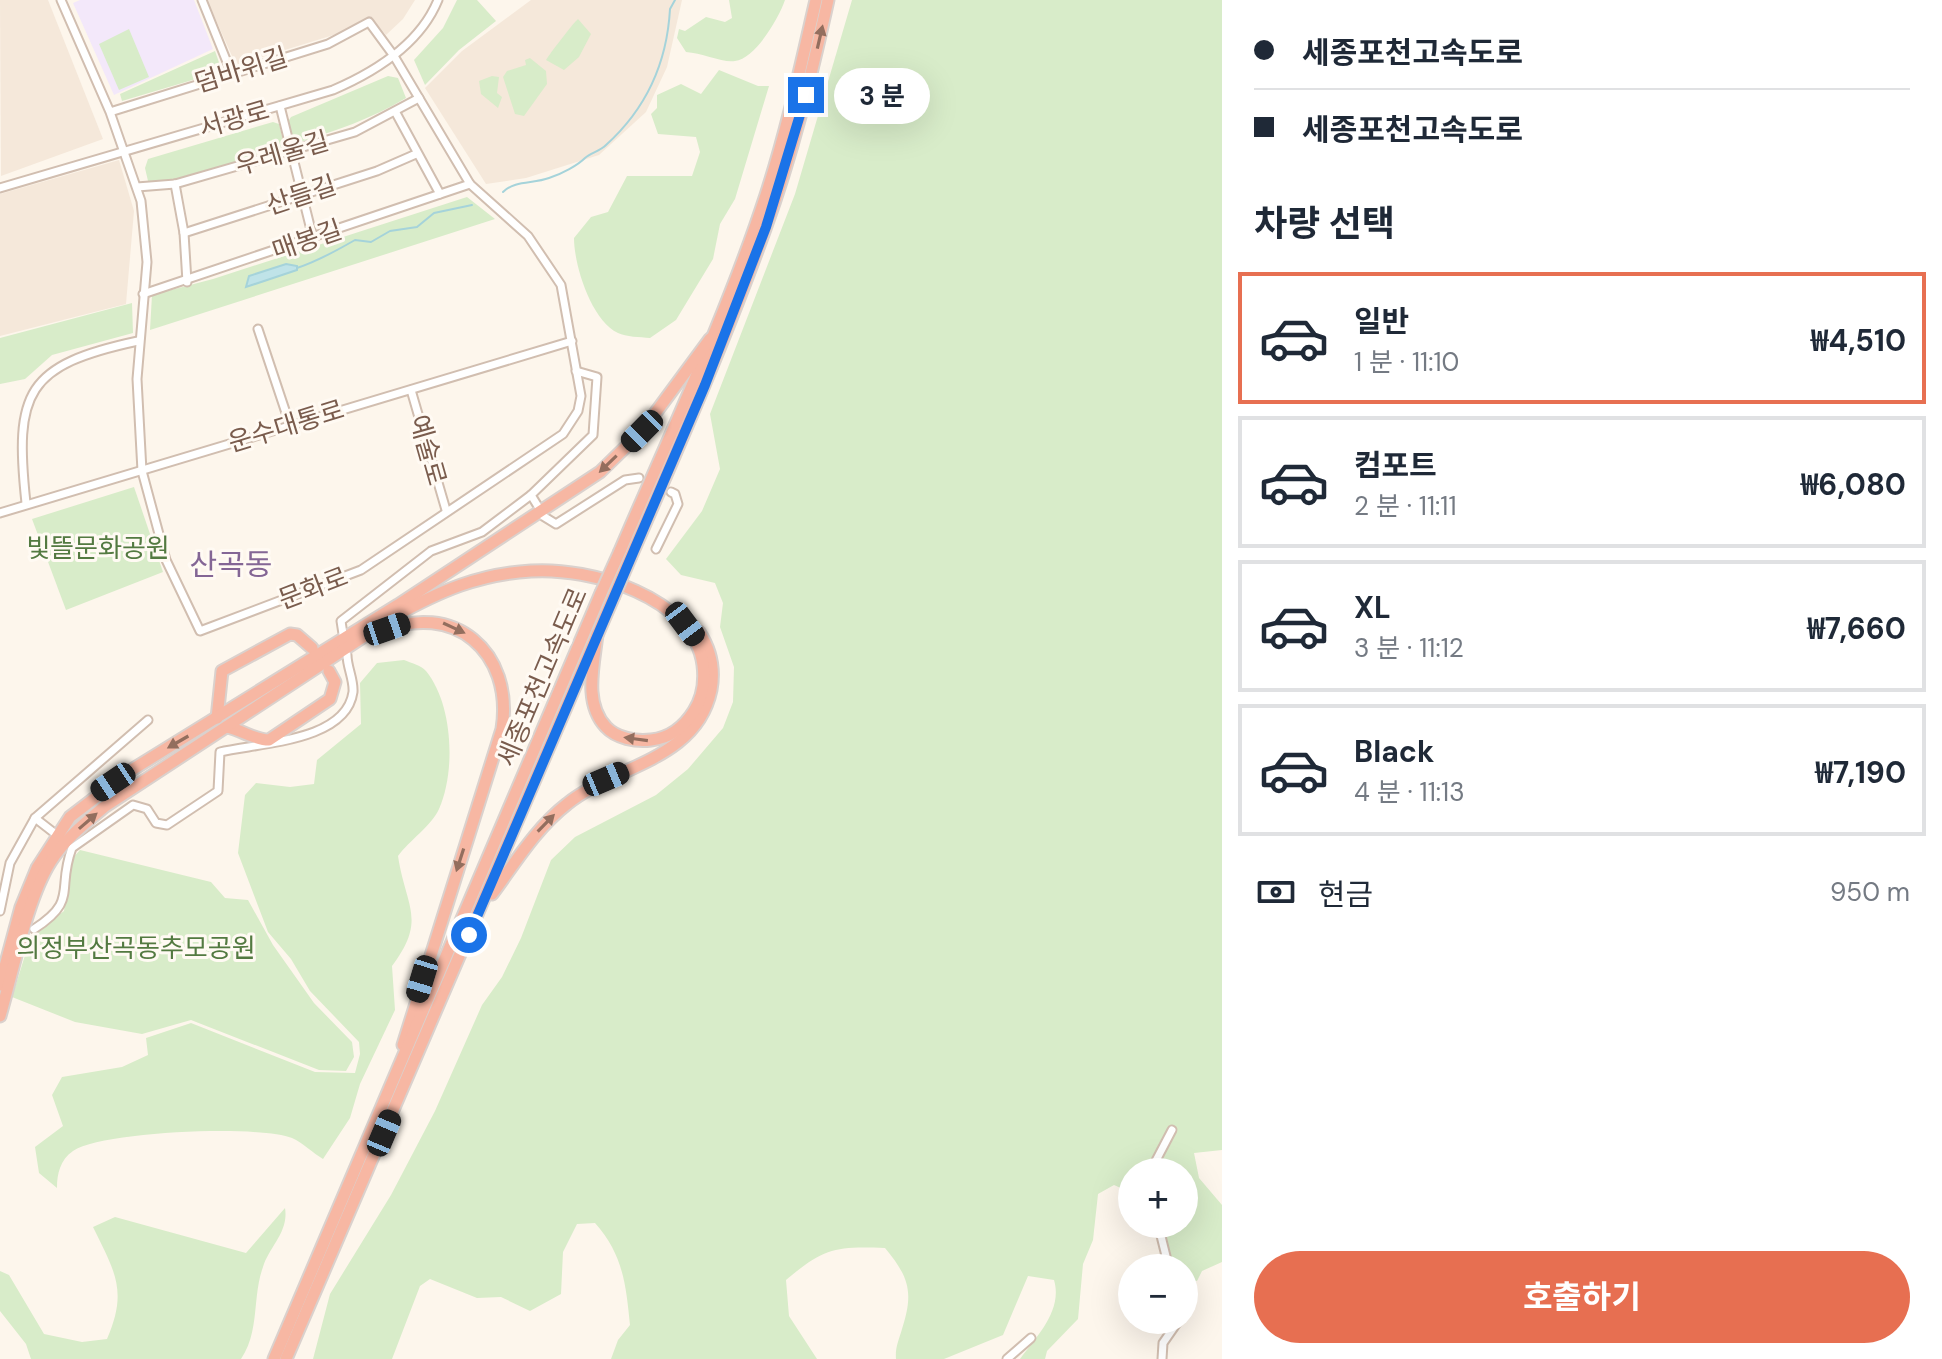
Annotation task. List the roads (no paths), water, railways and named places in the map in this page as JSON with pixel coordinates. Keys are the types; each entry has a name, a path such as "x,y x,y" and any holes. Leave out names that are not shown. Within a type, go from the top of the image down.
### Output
{"highway":[{"name":"세종포천고속도로","path":"625,554 771,180 816,0"},
{"name":"세종포천고속도로","path":"274,1359 625,554 705,385 766,227 808,85 828,0"},
{"path":"0,1016 37,890 50,863 69,837 104,807 222,722 600,472 642,431 710,339"},
{"path":"398,605 456,577 486,569 561,566 644,587 675,605 691,620 709,650 713,679 709,701 702,717 688,735 670,750 606,779 565,805 543,825 482,907"},
{"path":"249,704 437,592 467,580 536,570 571,573 633,590 671,610 685,624 698,646 704,670 704,688 686,723 663,739 647,741 626,738 609,730 597,716 591,692 597,634"},
{"name":"세종포천고속도로","path":"286,1359 597,634 607,595"},
{"path":"354,643 407,622 442,622 459,629 475,640 493,663 506,707 502,729 418,992 394,1082"},
{"path":"222,722 222,671 277,639 297,635 312,648"},
{"path":"222,722 257,740 269,740 319,708 335,690 335,682 329,671"},
{"path":"220,690 249,704"},
{"path":"249,704 247,724 250,735"},
{"path":"0,985 21,907 37,868 70,817 97,793 222,722"}],"street":[{"name":"문화로","path":"61,0 110,112 137,187 146,234 138,341 142,471 166,560 200,631 361,570 563,434 578,411 581,396 572,341 561,285 551,265 528,236 470,184 394,56 369,22"},
{"path":"202,0 231,72"},
{"name":"서광로","path":"0,188 280,106 362,78 394,56 423,25 438,0"},
{"name":"덤바위길","path":"110,112 328,44 369,22"},
{"name":"우레울길","path":"137,187 175,184 355,132 396,113 419,98"},
{"path":"280,106 313,238"},
{"path":"396,113 440,194"},
{"name":"산들길","path":"184,233 377,171 416,154"},
{"path":"175,184 184,233 187,282"},
{"name":"매봉길","path":"143,294 187,282 470,184"},
{"path":"258,329 290,425"},
{"path":"26,503 20,449 23,421 31,397 44,377 64,362 138,341"},
{"name":"운수대통로","path":"0,513 572,341"},
{"path":"343,634 341,621 431,551 482,532 531,495 593,435 597,377 576,371"},
{"name":"예술로","path":"411,390 446,510"},
{"path":"531,495 541,512 556,524 625,480 639,478"},
{"path":"656,549 678,504 675,494 671,492"},
{"path":"34,929 56,915 62,906 70,847 133,805 147,809 156,823 167,825 218,791 220,752 283,743 332,723 344,713 353,692 347,655"},
{"path":"0,911 10,863 35,818 148,720"},
{"path":"35,818 53,832"},
{"path":"1157,1158 1172,1130"},
{"path":"1162,1359 1163,1343 1169,1334"},
{"path":"1007,1359 1031,1338"}],"water":[{"path":"286,264 297,266 297,270 246,287 249,276"}],"waterway":[{"path":"503,192 519,184 564,172 604,147 620,131 633,116 652,83 664,48 670,9 675,0"},
{"path":"297,268 355,240 371,242 390,231 417,227 434,213 472,205"}],"district":[{"name":"산곡동","path":"231,565"}],"park label":[{"name":"빛뜰문화공원","path":"98,548"},
{"name":"의정부산곡동추모공원","path":"136,948"}]}
